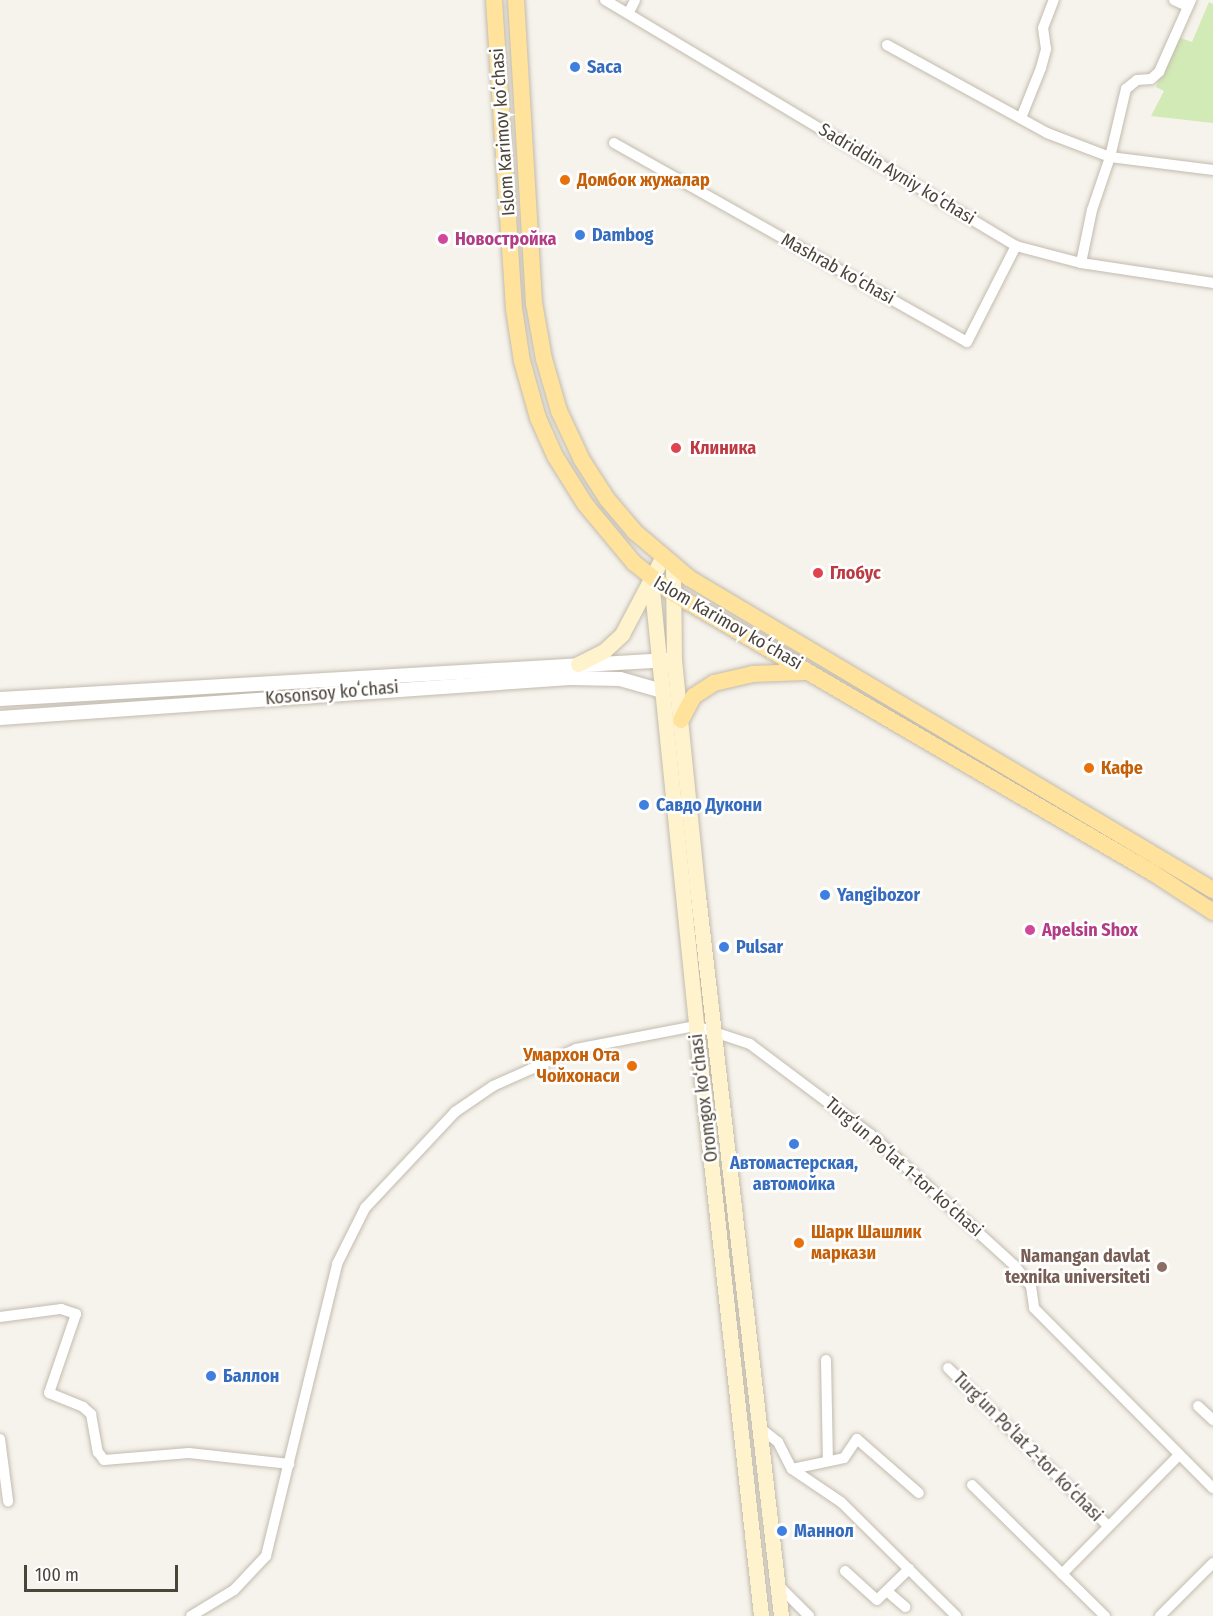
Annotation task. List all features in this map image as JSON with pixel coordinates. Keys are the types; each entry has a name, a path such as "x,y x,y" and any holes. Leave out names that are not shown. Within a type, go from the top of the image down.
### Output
{"main road":[{"name":"Islom Karimov koʻchasi","path":"494,0 514,309 522,361 538,418 555,456 585,504 651,580 812,672 1213,912"},
{"name":"Islom Karimov koʻchasi","path":"516,0 534,303 544,360 559,411 582,460 607,499 668,562 1213,890"},
{"path":"578,664 613,644 651,580 668,562"},
{"name":"Oromgox ko‘chasi","path":"668,562 674,660 781,1616"},
{"name":"Oromgox ko‘chasi","path":"651,580 657,660 678,820 696,1026 761,1616"},
{"path":"681,720 694,696 723,680 767,672 812,672"}],"street":[{"name":"Sadriddin Ayniy koʻchasi","path":"605,0 629,12 1016,246 1081,263 1213,283"},
{"path":"629,12 635,0"},
{"path":"1021,118 1041,68 1046,49 1043,28 1054,0"},
{"path":"1081,263 1092,210 1110,157 1126,89 1137,80 1151,79 1158,72 1189,3 1174,0"},
{"path":"887,45 1047,133 1110,157 1213,170"},
{"name":"Mashrab koʻchasi","path":"614,142 967,342 1016,246"},
{"name":"Kosonsoy koʻchasi","path":"0,699 674,660"},
{"name":"Kosonsoy koʻchasi","path":"0,718 570,678 620,679 662,691"},
{"path":"190,1616 234,1590 266,1556 337,1264 364,1208 455,1112 493,1086 576,1049 696,1026"},
{"name":"Turgʻun Poʻlat 1-tor koʻchasi","path":"696,1026 744,1040 818,1091 966,1221 1031,1286 1034,1308 1213,1488"},
{"path":"0,1317 62,1309 76,1314 49,1393 91,1414 98,1452 104,1460 189,1453 290,1464"},
{"path":"826,1360 828,1461"},
{"name":"Turgʻun Poʻlat 2-tor koʻchasi","path":"948,1368 1108,1526"},
{"path":"1198,1406 1213,1420"},
{"path":"760,1428 778,1442 792,1469 841,1502 956,1616"},
{"path":"792,1469 844,1458 857,1438 919,1493"},
{"path":"0,1439 8,1501"},
{"path":"1062,1574 1179,1455"},
{"path":"972,1485 1105,1616"},
{"path":"755,1554 774,1552"},
{"path":"1160,1616 1213,1563"},
{"path":"845,1571 877,1600 888,1592 909,1569"},
{"path":"777,1585 809,1616"},
{"path":"888,1592 905,1607"}],"green space":[{"path":"1209,2 1213,4 1213,123 1151,116 1164,91 1156,87 1178,37 1192,42"}],"place":[{"name":"Saca","path":"575,67"},
{"name":"Домбок жужалар","path":"565,180"},
{"name":"Dambog","path":"580,235"},
{"name":"Новостройка","path":"443,239"},
{"name":"Клиника","path":"676,448"},
{"name":"Глобус","path":"818,573"},
{"name":"Кафе","path":"1089,768"},
{"name":"Савдо Дукони","path":"644,805"},
{"name":"Yangibozor","path":"825,895"},
{"name":"Apelsin Shox","path":"1030,930"},
{"name":"Pulsar","path":"724,947"},
{"name":"Умархон Ота Чойхонаси","path":"632,1066"},
{"name":"Автомастерская, автомойка","path":"794,1144"},
{"name":"Шарк Шашлик маркази","path":"799,1243"},
{"name":"Namangan davlat texnika universiteti","path":"1162,1267"},
{"name":"Баллон","path":"211,1376"},
{"name":"Маннол","path":"782,1531"}]}
